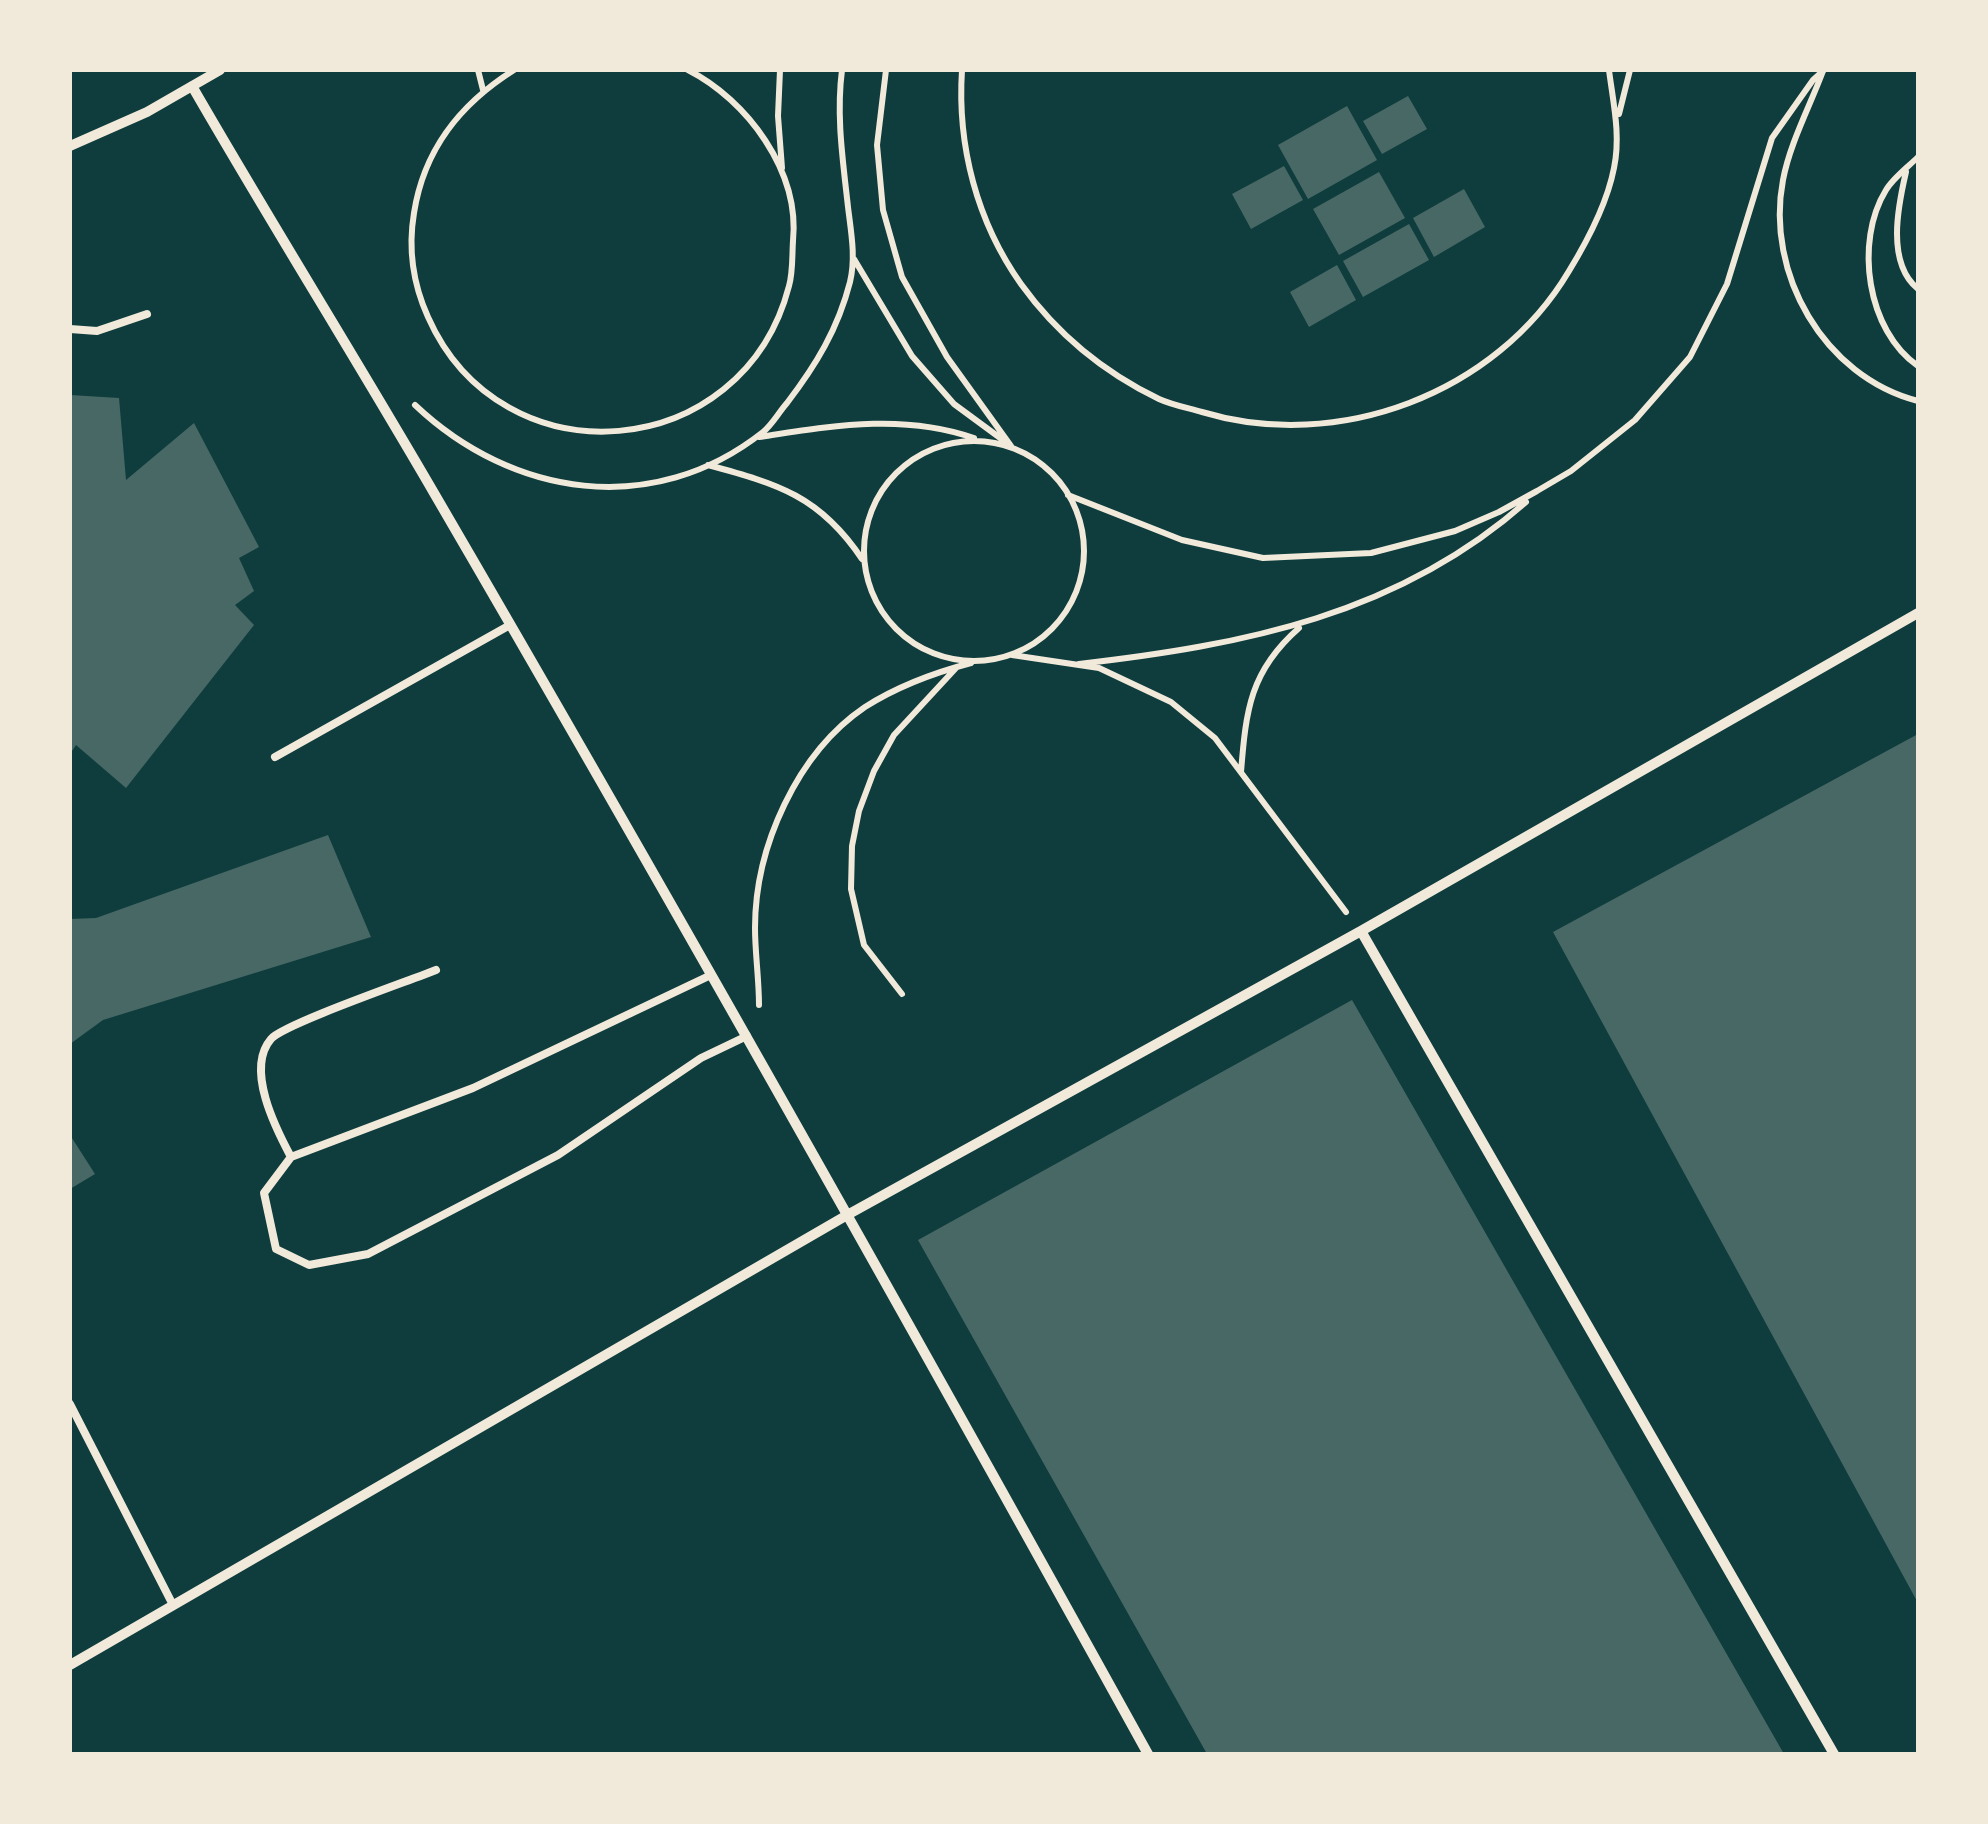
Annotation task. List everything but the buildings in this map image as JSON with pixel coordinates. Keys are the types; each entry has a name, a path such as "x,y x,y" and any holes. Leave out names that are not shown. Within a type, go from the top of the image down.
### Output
{"street":[{"path":"70,146 220,70"},
{"path":"192,86 282,243 342,336 747,1036 1148,1754"},
{"path":"70,1665 849,1214 1360,931 1918,613"},
{"path":"1360,931 1834,1754"}],"lane":[{"path":"70,328 97,331 148,314"},
{"path":"274,758 510,625"},
{"path":"291,1157 269,1114 262,1058 271,1039 436,970"},
{"path":"711,975 472,1088 291,1157 264,1192 276,1248 308,1265 368,1254 558,1154 701,1058 747,1036"},
{"path":"70,1404 173,1605"}],"path":[{"path":"478,70 483,90"},
{"path":"514,70 483,90 444,131 419,181 410,236 417,293 440,344 476,387 524,418 578,432 634,432 688,414 734,382 768,338 789,286 794,229 782,174 780,70"},
{"path":"688,70 713,83 754,123 782,174"},
{"path":"408,398 440,429 476,453 517,472 559,483 646,483 689,473 765,430 821,358 838,323 851,277 853,236 837,103 842,70"},
{"path":"886,70 877,145 883,210 902,277 947,357 1012,447"},
{"path":"962,70 960,110 974,190 1002,258 1044,316 1098,365 1161,400 1231,421 1303,426 1374,416 1442,390 1503,350 1553,298 1590,236 1614,168 1617,120 1630,70"},
{"path":"1609,70 1617,120"},
{"path":"1068,496 1182,540 1263,558 1372,553 1456,531 1537,491 1570,472 1635,420 1690,358 1726,284 1772,138 1812,80 1824,70"},
{"path":"1824,70 1784,177 1781,237 1786,264 1798,299 1821,336 1849,366 1918,401"},
{"path":"1918,157 1887,188 1876,211 1870,243 1870,277 1877,310 1888,333 1918,366"},
{"path":"1906,169 1898,211 1898,239 1911,283 1918,289"},
{"path":"759,1007 755,926 768,844 814,755 860,710 892,691 957,667 1010,655 1041,639 1064,614 1079,582 1084,548 1078,514 1062,484 1039,462 954,404 912,356 852,256"},
{"path":"753,438 860,422 945,428 1012,447"},
{"path":"978,662 944,657 912,643 887,619 871,592 864,561 866,530 876,500 895,474 920,454 950,442 980,440"},
{"path":"706,464 788,489 842,528 864,561"},
{"path":"1079,664 1211,645 1303,624 1358,606 1447,561 1493,531 1537,491"},
{"path":"1241,772 1252,694 1272,652 1303,624"},
{"path":"1010,655 1099,668 1171,702 1215,738 1360,931"},
{"path":"902,994 864,945 850,889 852,846 864,798 894,734 957,667"}]}
